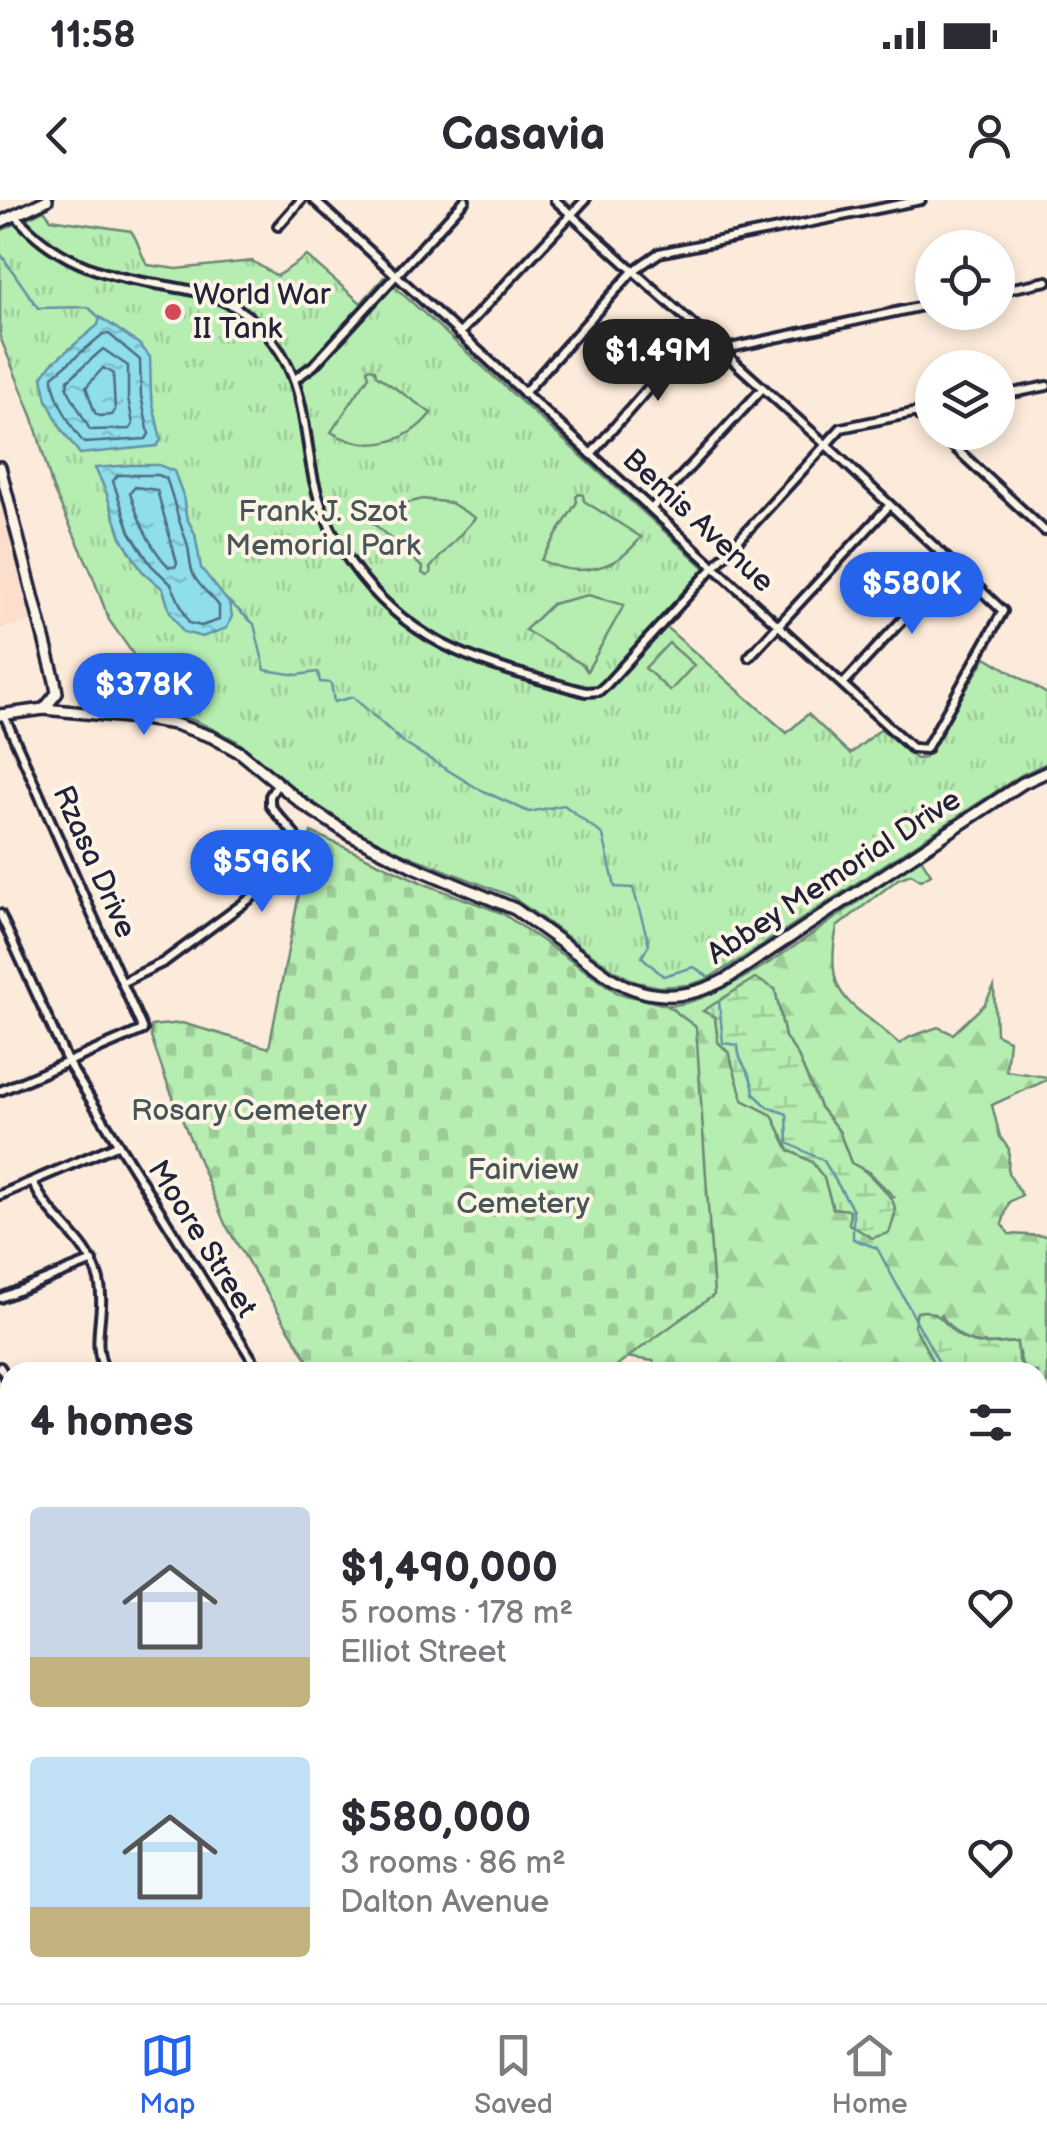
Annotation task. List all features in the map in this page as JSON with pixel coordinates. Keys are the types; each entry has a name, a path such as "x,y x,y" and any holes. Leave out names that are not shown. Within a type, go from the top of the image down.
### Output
{"main road":[{"path":"0,222 46,200"},
{"path":"0,467 55,681 57,693 44,709"},
{"name":"Abbey Memorial Drive","path":"2,714 44,709 137,718 189,728 230,746 319,816 360,841 502,902 617,982 643,993 664,996 700,992 728,978 1022,783 1047,772"}],"street":[{"path":"278,226 301,200"},
{"name":"Bemis Avenue","path":"314,200 912,748 920,751 930,743 1004,611 954,564"},
{"path":"295,380 314,365 465,200"},
{"path":"555,200 954,564 842,684"},
{"path":"459,334 585,200"},
{"path":"524,393 634,271 667,250 922,200"},
{"path":"16,216 48,247 90,269 202,291 234,306 267,334 295,380 315,485 332,532 372,589 424,633 475,658 592,692 606,685 841,428 915,412"},
{"path":"1015,288 1047,281"},
{"path":"720,350 915,308"},
{"path":"591,454 698,331"},
{"path":"1015,393 1047,386"},
{"path":"652,508 762,389"},
{"path":"957,450 1044,531"},
{"path":"749,657 889,506"},
{"name":"Rzasa Drive","path":"2,714 143,1030 68,1064"},
{"path":"124,982 164,962 290,870 298,839 270,805 270,796 278,783"},
{"name":"Moore Street","path":"0,914 68,1064 254,1362"},
{"path":"0,1091 68,1064"},
{"path":"0,1195 117,1145"},
{"path":"33,1182 40,1198 78,1238 92,1262 102,1303 98,1350 102,1362"},
{"path":"0,1298 92,1262"}],"shaded area":[{"path":"0,500 31,621 0,629"}],"green space":[{"name":"Frank J. Szot Memorial Park","path":"44,210 51,219 131,231 148,265 177,269 252,261 277,276 307,256 361,303 384,277 706,569 660,622 787,733 808,714 850,754 881,729 916,759 924,758 986,657 1047,694 1047,763 1021,775 741,959 688,985 660,987 636,982 511,896 391,849 350,827 301,794 237,741 175,714 109,620 53,489 33,418 0,337 0,231"},
{"path":"371,368 431,413 398,439 371,444 331,432"},
{"path":"579,494 641,537 620,557 596,568 569,569 541,560 577,502"},
{"path":"423,499 451,503 475,518 427,576 373,523 395,506"},
{"path":"588,595 624,605 587,671 525,630 552,604"},
{"path":"669,643 694,665 670,691 645,668"},
{"name":"Fairview Cemetery","path":"311,832 425,884 502,913 618,993 666,1005 696,1027 714,1295 622,1362 309,1362 225,1224 166,1080 151,1026 182,1023 269,1048"},
{"path":"920,857 931,874 921,880 911,874 898,879 837,927 833,952 838,986 855,1008 899,1044 938,1027 953,1034 984,1005 994,987 996,1034 1009,1040 1006,1071 1047,1077 992,1105 1000,1137 1009,1149 1008,1173 1022,1195 1009,1202 1002,1224 1009,1234 1047,1236 1047,1362 1021,1362 1016,1342 992,1344 965,1339 941,1315 927,1347 934,1362 654,1362 618,1356 619,996 666,1005 699,999 763,966","holes":["775,989 785,1037 797,1054 820,1107 839,1131 851,1163 869,1172 894,1197 833,1208 824,1178 812,1162 789,1150 772,1115 743,1100 729,1052 718,1042 715,1016"]},
{"path":"755,978 775,989 785,1037 797,1054 820,1107 839,1131 851,1163 868,1174 892,1201 895,1210 889,1233 872,1238 849,1224 850,1210 833,1208 824,1178 812,1162 789,1150 772,1115 743,1100 729,1053 718,1042 715,1017 703,1011"},
{"path":"917,1312 938,1316 966,1340 982,1344 1017,1342 1020,1362 933,1362 914,1325"}],"water":[{"path":"100,317 139,344 150,357 151,395 161,440 157,446 80,454 47,400 42,377 51,364 98,325"},
{"path":"159,465 174,471 195,534 201,568 229,603 232,616 227,628 202,637 183,632 170,612 163,589 142,571 121,537 95,468"}],"waterway":[{"path":"0,253 38,308 88,307 101,319"},
{"path":"225,598 254,624 265,670 297,675 318,672 320,682 331,683 334,702 353,697 405,744 477,788 529,812 564,805 603,835 615,887 633,888 649,944 642,957 663,976 694,967 707,976"},
{"path":"719,1001 723,1043 738,1045 754,1094 768,1107 787,1114 788,1143 824,1161 853,1210 853,1239 877,1248 939,1362"}],"place":[{"name":"World War II Tank","path":"173,312"}],"park label":[{"name":"Rosary Cemetery","path":"249,1111"}]}
